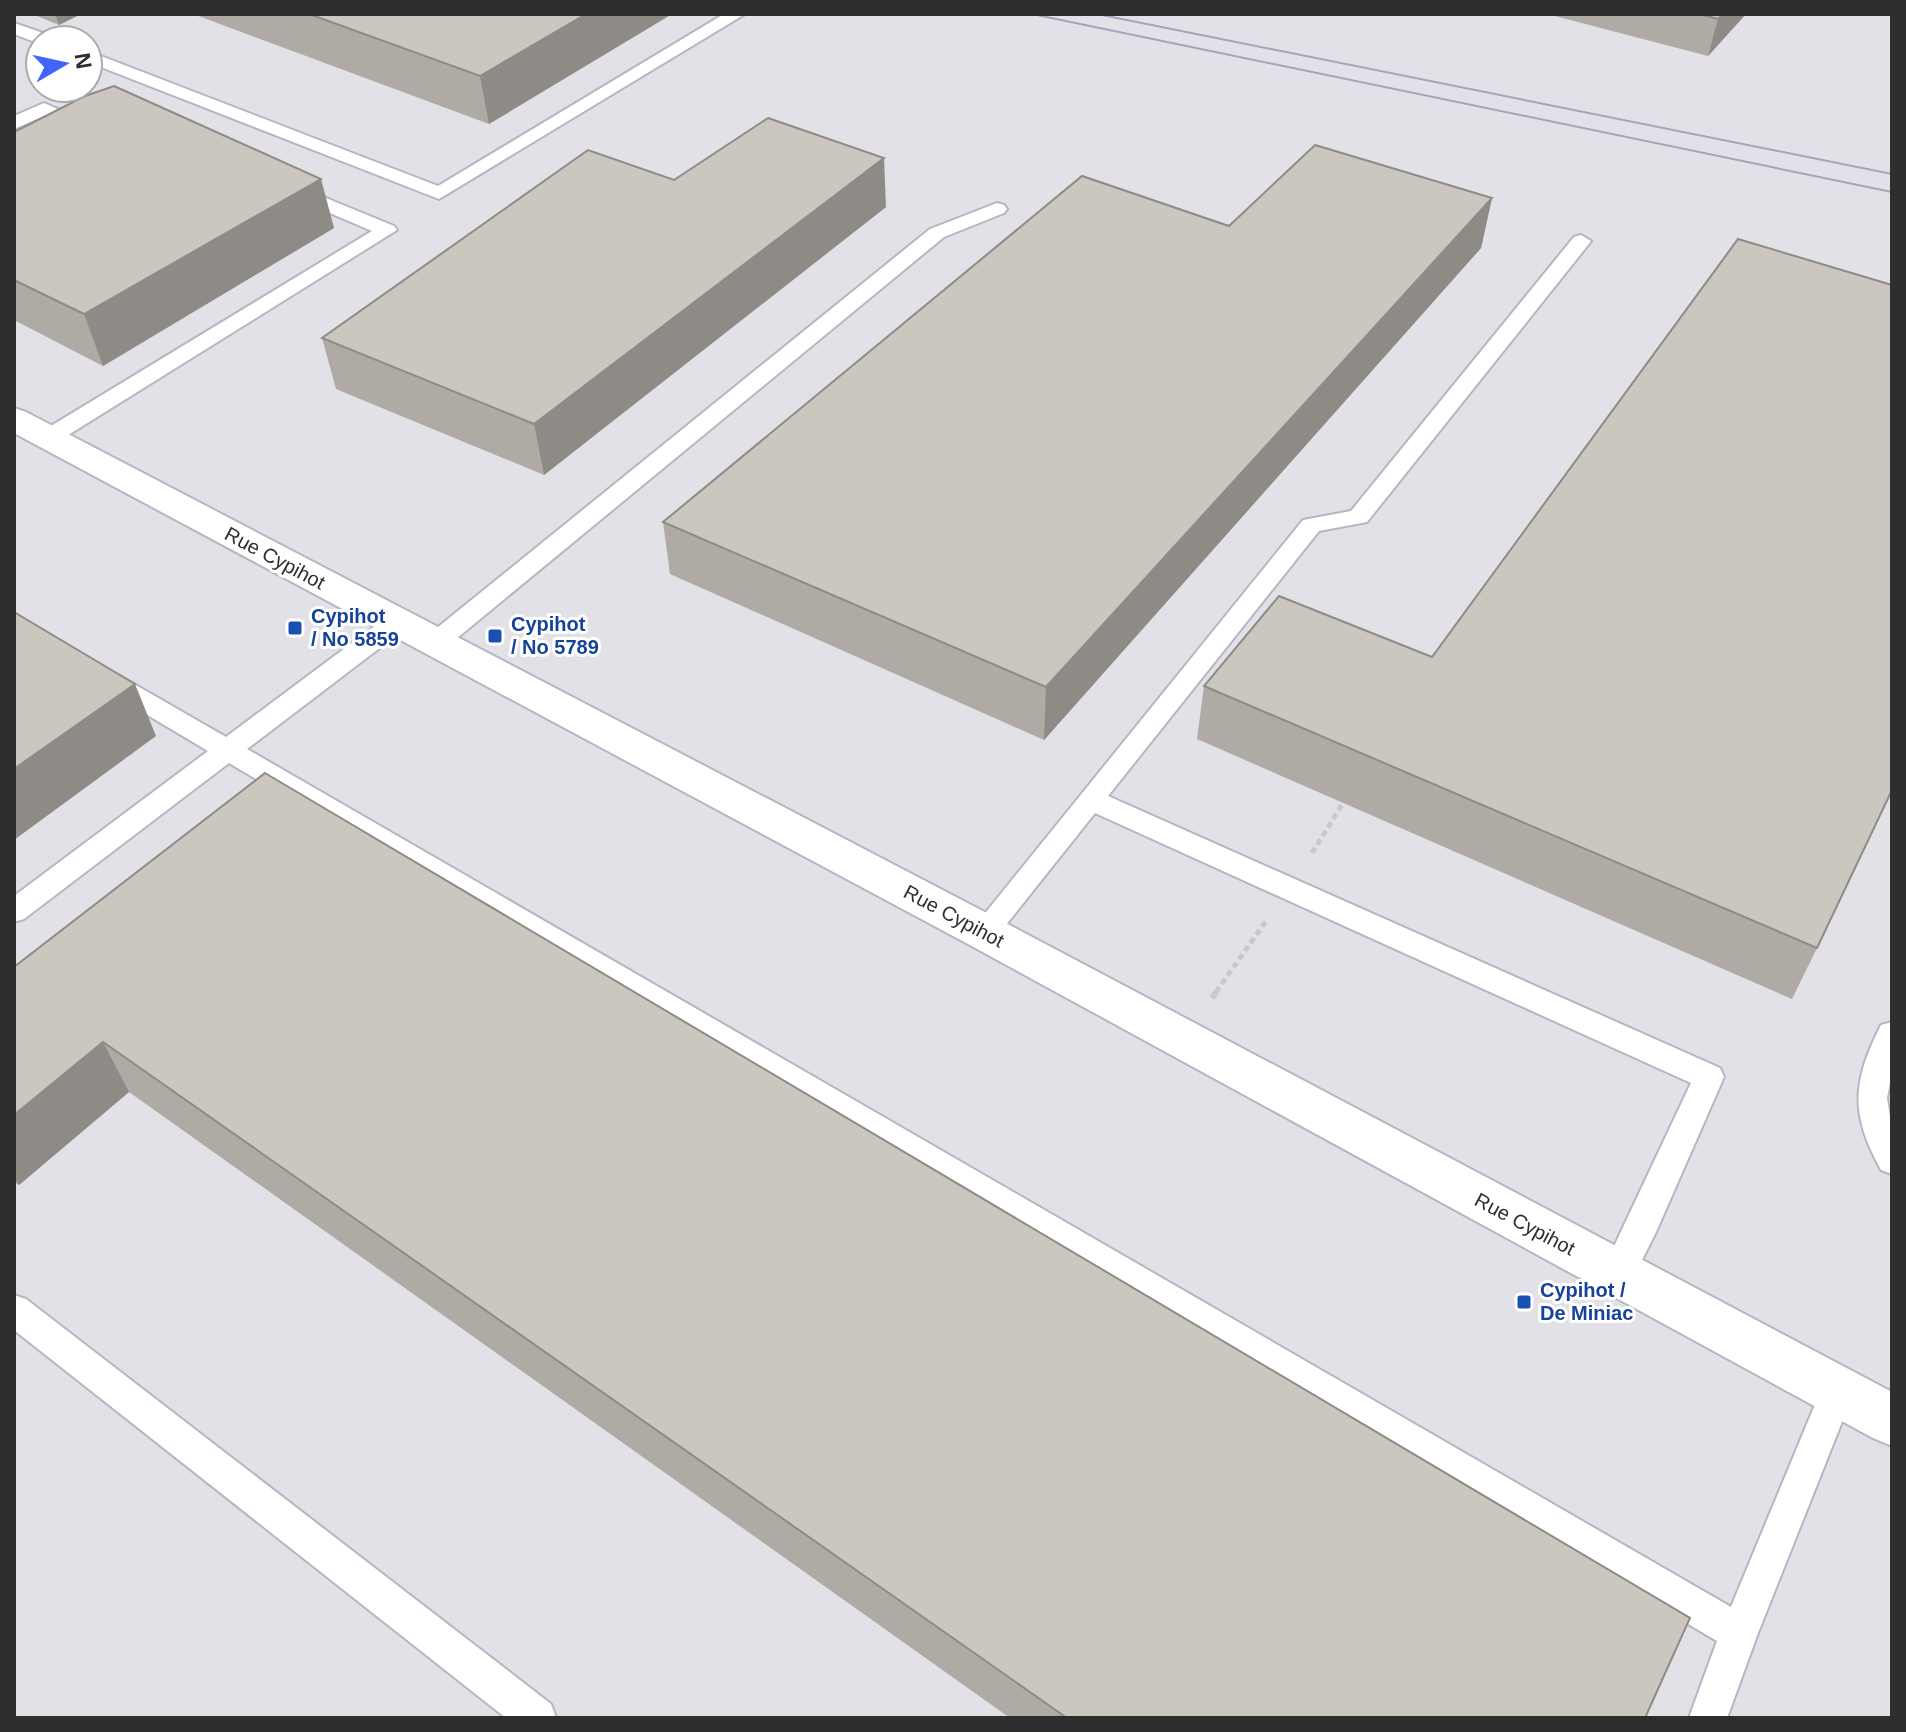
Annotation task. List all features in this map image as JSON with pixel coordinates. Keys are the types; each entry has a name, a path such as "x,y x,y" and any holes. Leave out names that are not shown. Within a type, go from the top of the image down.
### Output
{"street":[{"name":"Rue Cypihot","path":"14,419 984,932 1892,1420"}],"lane":[{"path":"104,62 439,193 736,14"},
{"path":"14,123 44,109 104,137"},
{"path":"49,437 387,230 270,181"},
{"path":"14,911 228,752 416,632 937,233 997,209"},
{"path":"984,932 1311,525 1359,517 1581,241"},
{"path":"94,672 1739,1633"},
{"path":"1090,799 1709,1077 1618,1274"},
{"path":"1892,1034 1870,1100 1874,1129 1892,1161"},
{"path":"14,1310 537,1718"},
{"path":"1708,1718 1739,1633 1838,1389"}],"path":[{"path":"1323,836 1343,803"},
{"path":"1206,1006 1254,938"}],"shaded area":[{"path":"14,14 1892,14 1892,1718 14,1718"}],"building":[{"path":"309,14 586,14 480,76"},
{"path":"1699,14 1723,14 1718,19"},
{"path":"114,86 321,179 84,314 14,280 14,132 69,104 104,104 104,89"},
{"path":"768,118 884,158 534,424 322,338 588,150 674,180"},
{"path":"1315,145 1492,198 1046,687 663,522 1082,176 1229,226"},
{"path":"1738,239 1892,285 1892,790 1817,948 1204,686 1279,596 1432,657"},
{"path":"14,612 135,684 14,769"},
{"path":"265,773 1690,1618 1645,1718 1067,1718 103,1042 14,1115 14,967"}],"tram line":[{"path":"1032,14 1892,192"},
{"path":"1097,14 1892,174"}],"place":[{"name":"Cypihot / No 5859","path":"295,628"},
{"name":"Cypihot / No 5789","path":"495,636"},
{"name":"Cypihot / De Miniac","path":"1524,1302"}]}
